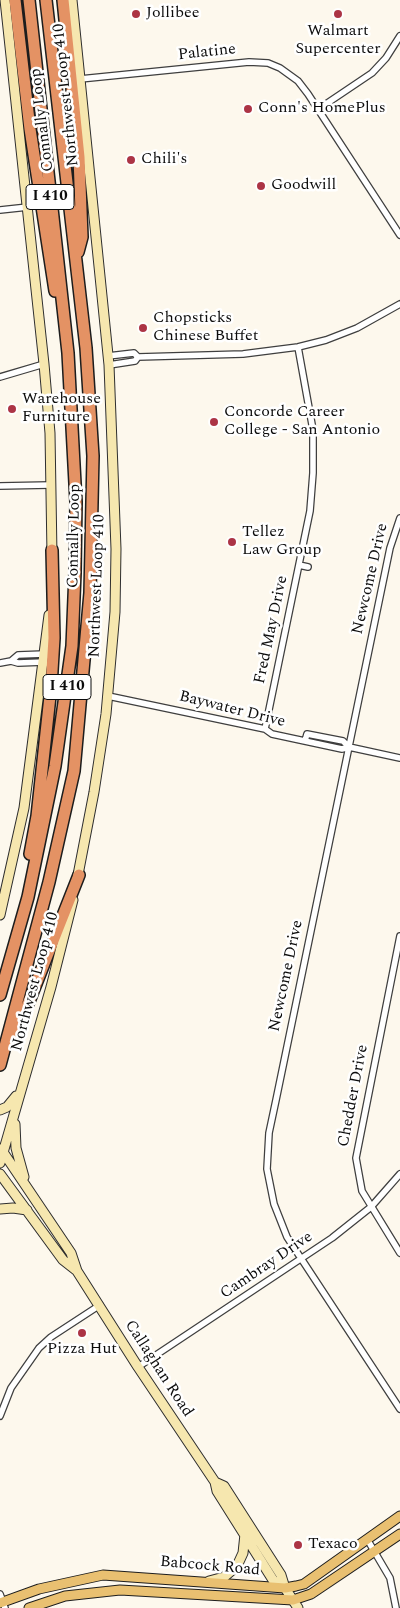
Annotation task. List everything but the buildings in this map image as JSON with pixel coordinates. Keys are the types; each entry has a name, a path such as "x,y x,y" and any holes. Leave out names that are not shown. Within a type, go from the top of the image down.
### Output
{"highway":[{"path":"15,0 30,129 70,394"},
{"name":"Connally Loop","path":"0,995 28,897 43,828 64,715 72,646 76,502 70,394 63,300 28,0"},
{"name":"Connally Loop","path":"0,1065 50,882 74,771 86,659 92,558 93,456 86,348 46,0"},
{"path":"62,0 79,157 82,237 76,261"},
{"path":"6,974 37,816 51,687 54,638 52,550"},
{"path":"0,1074 78,875"}],"main road":[{"path":"0,915 24,808 50,612 52,550 50,433 6,0"},
{"name":"Northwest Loop 410","path":"0,1163 2,1149 63,945 78,875 94,792 108,696 115,612 116,548 109,360 72,0"},
{"path":"0,1110 11,1103 21,1090"},
{"path":"15,1109 16,1148 26,1184"},
{"name":"Callaghan Road","path":"2,1149 71,1253 77,1272"},
{"name":"Callaghan Road","path":"0,1174 63,1260 77,1272 100,1305 138,1367 215,1482 217,1491 273,1580 285,1588"},
{"path":"0,1209 27,1210"},
{"name":"Callaghan Road","path":"215,1482 224,1486 281,1575 285,1588 295,1604"},
{"name":"Babcock Road","path":"2,1602 38,1590 103,1575 285,1588 304,1584 400,1516"},
{"path":"208,1581 224,1577 237,1566 243,1553 245,1534"},
{"name":"Babcock Road","path":"29,1608 83,1593 125,1590 295,1604 400,1534"},
{"path":"38,1590 41,1604"}],"street":[{"path":"400,36 386,58 372,73 317,110 400,234"},
{"name":"Palatine","path":"80,79 257,62 280,68 298,81 317,110"},
{"path":"0,210 28,207"},
{"path":"109,360 135,361 138,357 250,354 298,347 326,340 357,328 400,304"},
{"name":"Fred May Drive","path":"265,729 310,511 313,473 313,430 298,347"},
{"path":"0,377 44,364"},
{"path":"0,486 50,486"},
{"name":"Newcome Drive","path":"400,518 390,548 269,1133 267,1169 274,1204 287,1237 400,1409"},
{"name":"Fred May Drive","path":"299,565 308,567"},
{"path":"0,663 11,661 18,655 45,658"},
{"name":"Baywater Drive","path":"108,696 265,729 272,734 312,743 342,749 349,747 400,758"},
{"name":"Baywater Drive","path":"305,741 307,734 343,741 349,747"},
{"path":"312,743 314,735"},
{"name":"Chedder Drive","path":"400,936 356,1149 357,1175 371,1207 400,1253"},
{"name":"Cambray Drive","path":"138,1367 301,1260 371,1207 400,1174"},
{"path":"0,1416 11,1388 39,1348 50,1337 100,1305"},
{"path":"367,1538 390,1578 396,1608"}],"place":[{"name":"Jollibee","path":"136,14"},
{"name":"Walmart Supercenter","path":"338,14"},
{"name":"Conn's HomePlus","path":"248,109"},
{"name":"Chili's","path":"131,160"},
{"name":"Goodwill","path":"261,186"},
{"name":"Chopsticks Chinese Buffet","path":"143,328"},
{"name":"Warehouse Furniture","path":"12,409"},
{"name":"Concorde Career College - San Antonio","path":"214,422"},
{"name":"Tellez Law Group","path":"232,542"},
{"name":"Pizza Hut","path":"82,1333"},
{"name":"Texaco","path":"298,1545"}]}
